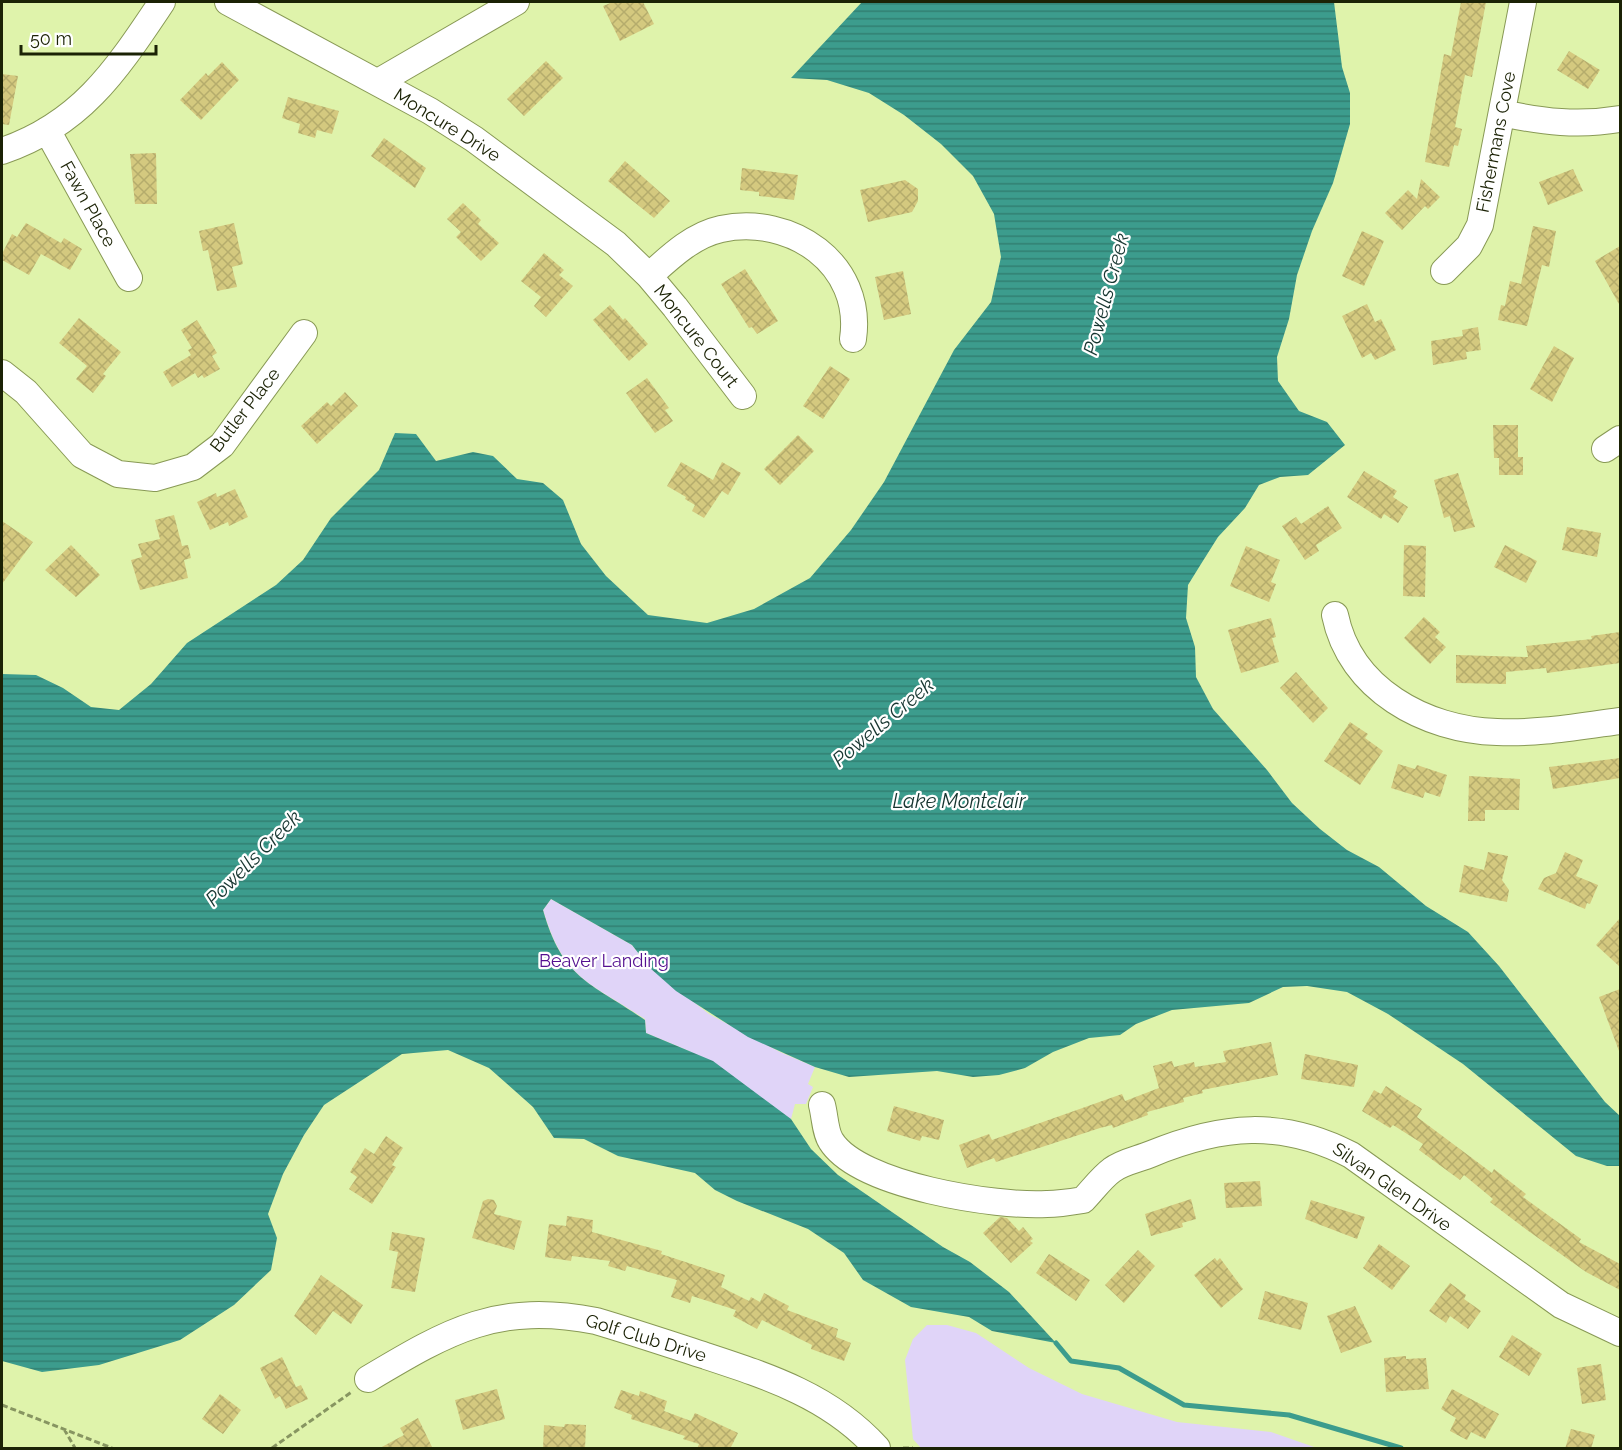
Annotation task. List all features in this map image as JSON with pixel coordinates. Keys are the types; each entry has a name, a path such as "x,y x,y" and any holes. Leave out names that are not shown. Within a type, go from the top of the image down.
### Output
{"street":[{"path":"2,151 47,130 81,106 105,83 162,2"},
{"path":"378,82 516,2"},
{"name":"Fishermans Cove","path":"1444,271 1469,246 1480,225 1523,2"},
{"name":"Moncure Drive","path":"236,3 378,82 474,139 616,244 649,276"},
{"path":"1502,113 1557,124 1592,124 1620,119"},
{"name":"Fawn Place","path":"47,130 129,278"},
{"path":"649,276 698,237 720,229 742,226 765,227 786,232 819,252 843,281 854,304 853,339"},
{"name":"Moncure Court","path":"649,276 743,396"},
{"name":"Butler Place","path":"2,373 26,393 82,455 118,474 155,478 179,474 193,467 222,445 304,333"},
{"path":"1335,615 1344,646 1356,666 1371,683 1417,713 1445,724 1497,732 1620,721"},
{"name":"Silvan Glen Drive","path":"822,1105 830,1140 842,1154 892,1180 922,1189 993,1200 1045,1204 1083,1200 1113,1169 1188,1141 1257,1129 1300,1134 1327,1142 1351,1155 1561,1305 1620,1333"},
{"name":"Golf Club Drive","path":"368,1379 424,1345 475,1323 511,1315 566,1315 596,1320 785,1383 815,1397 843,1416 877,1449"}],"path":[{"path":"272,1449 339,1404 368,1379"},
{"path":"2,1405 63,1427 112,1449"},
{"path":"63,1427 75,1449"},
{"path":"903,1449 913,1449"}],"green space":[{"name":"Beaver Landing","path":"551,899 632,945 650,968 709,1014 780,1052 815,1067 808,1084 813,1087 806,1104 795,1104 791,1119 689,1051 646,1033 645,1019 581,977 560,951 543,910"},
{"path":"927,1325 947,1325 976,1333 1029,1368 1082,1394 1177,1422 1271,1432 1317,1448 921,1448 913,1439 905,1360 913,1339"}],"water":[{"name":"Lake Montclair","path":"862,2 1334,2 1342,67 1350,93 1350,124 1333,183 1312,231 1297,275 1289,319 1277,357 1278,381 1299,411 1327,422 1345,445 1308,475 1280,477 1259,485 1245,508 1218,537 1188,585 1186,618 1195,647 1196,677 1213,709 1267,770 1292,803 1347,850 1379,867 1426,906 1468,932 1499,966 1605,1102 1620,1116 1620,1166 1607,1166 1576,1156 1463,1064 1388,1014 1347,992 1307,986 1283,987 1249,1003 1172,1010 1136,1024 1120,1035 1089,1038 1053,1052 1025,1068 999,1075 973,1077 937,1071 849,1077 815,1067 748,1037 676,991 650,968 632,945 551,899 543,910 551,933 570,966 581,977 645,1020 646,1033 713,1061 791,1119 811,1149 838,1175 943,1247 970,1262 1009,1292 1056,1343 992,1331 969,1317 911,1307 863,1280 844,1253 808,1229 737,1201 715,1190 695,1173 618,1156 584,1139 554,1138 533,1107 489,1068 448,1050 402,1054 324,1105 304,1135 283,1174 268,1214 277,1238 271,1270 234,1305 180,1340 99,1365 42,1372 2,1361 2,674 36,675 63,688 91,707 119,710 151,684 187,643 276,585 303,560 331,518 379,470 395,433 416,434 436,461 473,452 493,456 517,479 543,483 563,500 581,544 606,576 648,615 707,623 754,609 810,578 851,530 884,482 954,350 991,302 1001,257 994,214 973,176 941,144 904,115 869,93 827,80 791,78"}],"building":[{"path":"613,2 643,2 654,24 620,41 603,6"},
{"path":"1461,2 1486,2 1472,77 1465,75 1455,127 1462,129 1458,146 1454,145 1449,167 1425,162 1444,54 1451,56"},
{"path":"1569,51 1600,70 1588,89 1557,70"},
{"path":"546,61 563,78 524,116 507,99"},
{"path":"222,62 239,80 201,120 180,100 206,73 208,76"},
{"path":"2,74 18,76 9,125 2,124"},
{"path":"288,97 339,111 332,134 317,130 315,138 298,133 300,124 282,118"},
{"path":"384,138 426,168 415,188 371,156"},
{"path":"156,153 157,204 135,204 130,154"},
{"path":"625,161 670,201 654,218 608,181"},
{"path":"742,168 798,175 794,200 759,196 759,192 740,190"},
{"path":"1573,169 1583,191 1548,205 1539,182"},
{"path":"1421,179 1440,197 1428,209 1425,206 1402,230 1385,213 1408,190 1417,199"},
{"path":"905,180 918,189 918,201 912,212 868,222 860,190"},
{"path":"463,203 481,220 478,224 499,243 481,261 456,237 461,232 447,219"},
{"path":"26,223 61,243 64,238 82,249 70,270 41,254 29,275 2,260 2,254 12,234 17,237"},
{"path":"234,223 243,264 232,267 237,287 217,291 208,250 203,251 199,231"},
{"path":"1533,226 1556,231 1549,267 1542,265 1527,326 1498,320 1501,305 1505,306 1510,281 1521,284"},
{"path":"1362,231 1384,241 1364,286 1342,276"},
{"path":"1620,246 1620,306 1595,261"},
{"path":"544,253 564,270 559,275 573,286 546,317 534,306 541,297 521,281"},
{"path":"745,269 778,321 757,334 752,327 749,328 721,284"},
{"path":"903,271 911,314 884,320 875,277"},
{"path":"1367,304 1375,322 1381,319 1396,350 1375,360 1371,353 1362,358 1342,316"},
{"path":"610,305 648,344 629,361 593,320"},
{"path":"79,318 121,352 103,374 106,376 93,393 76,379 87,366 59,343"},
{"path":"197,320 217,353 212,356 220,369 204,378 202,375 198,378 195,373 172,387 163,372 191,355 188,350 192,348 181,330"},
{"path":"1478,327 1481,350 1466,352 1467,359 1433,365 1431,341 1463,336 1462,330"},
{"path":"1554,346 1574,358 1552,402 1530,389"},
{"path":"830,366 850,379 823,419 803,406"},
{"path":"647,378 669,408 665,410 673,421 655,433 626,393"},
{"path":"345,392 358,406 317,444 301,426 327,402 331,406"},
{"path":"1493,425 1518,425 1518,457 1523,457 1523,475 1499,475 1499,458 1494,458"},
{"path":"798,435 814,451 780,485 764,469"},
{"path":"681,462 713,480 722,462 741,473 728,495 722,491 704,518 692,511 695,505 685,499 686,497 667,486"},
{"path":"1364,471 1397,491 1393,497 1408,507 1398,523 1384,514 1381,519 1347,497"},
{"path":"1458,473 1475,527 1454,532 1450,516 1444,518 1434,480"},
{"path":"235,489 248,517 229,526 228,522 210,530 197,502 216,493 217,497"},
{"path":"1328,506 1342,528 1316,545 1319,551 1305,560 1282,526 1296,517 1301,524"},
{"path":"174,515 182,546 188,545 191,558 184,560 188,578 140,590 131,560 142,557 138,544 160,539 155,520"},
{"path":"2,521 33,542 2,584"},
{"path":"1567,527 1601,533 1597,557 1562,550"},
{"path":"71,545 100,575 76,597 45,570"},
{"path":"1404,545 1426,546 1425,597 1403,596"},
{"path":"1505,545 1537,561 1526,583 1494,567"},
{"path":"1246,546 1280,560 1271,582 1276,584 1269,602 1230,586"},
{"path":"1424,617 1440,632 1435,637 1446,647 1430,664 1404,638"},
{"path":"1271,618 1276,637 1272,638 1279,662 1241,673 1228,630"},
{"path":"1620,632 1620,663 1547,673 1546,668 1506,672 1506,684 1456,683 1456,655 1528,657 1526,646 1592,639 1591,636"},
{"path":"1296,672 1328,708 1313,723 1280,688"},
{"path":"1350,722 1368,734 1365,738 1383,751 1360,785 1324,761"},
{"path":"1620,758 1620,778 1553,789 1549,767"},
{"path":"1398,764 1415,769 1417,765 1447,775 1440,797 1425,792 1423,798 1391,788"},
{"path":"1469,776 1520,779 1519,810 1485,810 1485,821 1468,821"},
{"path":"1488,852 1508,856 1502,880 1509,890 1507,902 1459,892 1464,865 1484,870"},
{"path":"1565,852 1583,860 1576,876 1598,885 1590,904 1587,903 1585,909 1538,889 1544,878 1556,873"},
{"path":"1620,918 1620,967 1596,945"},
{"path":"1620,989 1620,1051 1619,1051 1599,997"},
{"path":"1271,1042 1278,1075 1202,1090 1203,1093 1183,1098 1184,1102 1147,1112 1148,1115 1113,1128 1112,1125 1100,1128 996,1162 994,1158 967,1168 959,1145 989,1134 992,1140 1122,1094 1125,1101 1159,1088 1153,1066 1172,1061 1174,1067 1194,1062 1195,1067 1226,1062 1223,1051"},
{"path":"1305,1054 1358,1065 1354,1087 1301,1079"},
{"path":"1386,1086 1422,1109 1417,1117 1492,1173 1494,1169 1526,1194 1523,1197 1581,1239 1579,1242 1620,1264 1620,1290 1586,1272 1527,1230 1490,1202 1493,1199 1464,1175 1460,1180 1419,1150 1423,1144 1393,1125 1390,1128 1362,1111 1374,1090 1381,1094"},
{"path":"894,1106 944,1120 939,1140 922,1136 920,1141 887,1131"},
{"path":"386,1136 403,1148 392,1165 396,1167 372,1204 349,1189 357,1177 350,1172 365,1148 374,1154"},
{"path":"1260,1181 1262,1206 1226,1208 1224,1183"},
{"path":"1191,1199 1196,1219 1182,1223 1183,1227 1151,1236 1145,1214"},
{"path":"494,1200 497,1206 494,1214 522,1221 514,1250 472,1238 483,1201"},
{"path":"1311,1200 1365,1217 1357,1239 1305,1219"},
{"path":"567,1216 593,1220 592,1232 662,1251 661,1254 725,1275 721,1287 749,1301 751,1297 760,1302 764,1293 789,1306 787,1310 838,1329 836,1337 851,1343 844,1361 811,1349 812,1345 762,1320 757,1329 733,1316 736,1310 692,1296 690,1303 671,1297 677,1280 627,1266 625,1271 608,1266 610,1261 572,1256 571,1261 545,1257 549,1224 566,1226"},
{"path":"1000,1217 1007,1218 1019,1231 1023,1227 1033,1239 1030,1241 1033,1243 1011,1263 983,1233"},
{"path":"392,1232 425,1238 415,1292 391,1288 398,1252 389,1250"},
{"path":"1379,1244 1410,1266 1392,1290 1363,1268"},
{"path":"1138,1250 1155,1266 1124,1303 1105,1285"},
{"path":"1049,1254 1090,1280 1076,1301 1036,1273"},
{"path":"1215,1258 1217,1261 1220,1258 1243,1289 1221,1308 1194,1275"},
{"path":"321,1275 363,1305 351,1324 333,1311 316,1335 294,1316"},
{"path":"1450,1283 1466,1295 1464,1299 1481,1311 1468,1329 1450,1316 1446,1323 1429,1311"},
{"path":"1265,1291 1308,1303 1301,1330 1258,1319"},
{"path":"1355,1306 1372,1342 1341,1353 1327,1316"},
{"path":"1512,1335 1542,1354 1529,1376 1499,1357"},
{"path":"1406,1356 1406,1359 1426,1358 1429,1389 1386,1392 1384,1358"},
{"path":"282,1357 296,1387 301,1385 308,1399 286,1409 280,1396 275,1399 260,1368"},
{"path":"1601,1364 1606,1400 1582,1404 1577,1368"},
{"path":"497,1389 505,1419 463,1430 455,1400"},
{"path":"1452,1389 1499,1414 1485,1439 1471,1432 1467,1440 1450,1431 1456,1418 1441,1409"},
{"path":"621,1390 639,1396 640,1391 667,1401 664,1411 691,1421 695,1413 738,1433 730,1449 697,1449 699,1444 683,1439 685,1436 631,1419 632,1415 614,1408"},
{"path":"220,1394 241,1410 223,1434 202,1419"},
{"path":"418,1418 433,1449 378,1449 404,1435 400,1428"},
{"path":"565,1424 586,1425 585,1449 543,1449 544,1425 564,1427"},
{"path":"1571,1429 1595,1435 1591,1449 1565,1449"}],"waterway":[{"path":"1056,1343 1071,1361 1119,1368 1184,1405 1289,1415 1401,1448"}],"water label":[{"name":"Powells Creek","path":"1106,294"},
{"name":"Powells Creek","path":"883,722"},
{"name":"Powells Creek","path":"253,858"}]}
